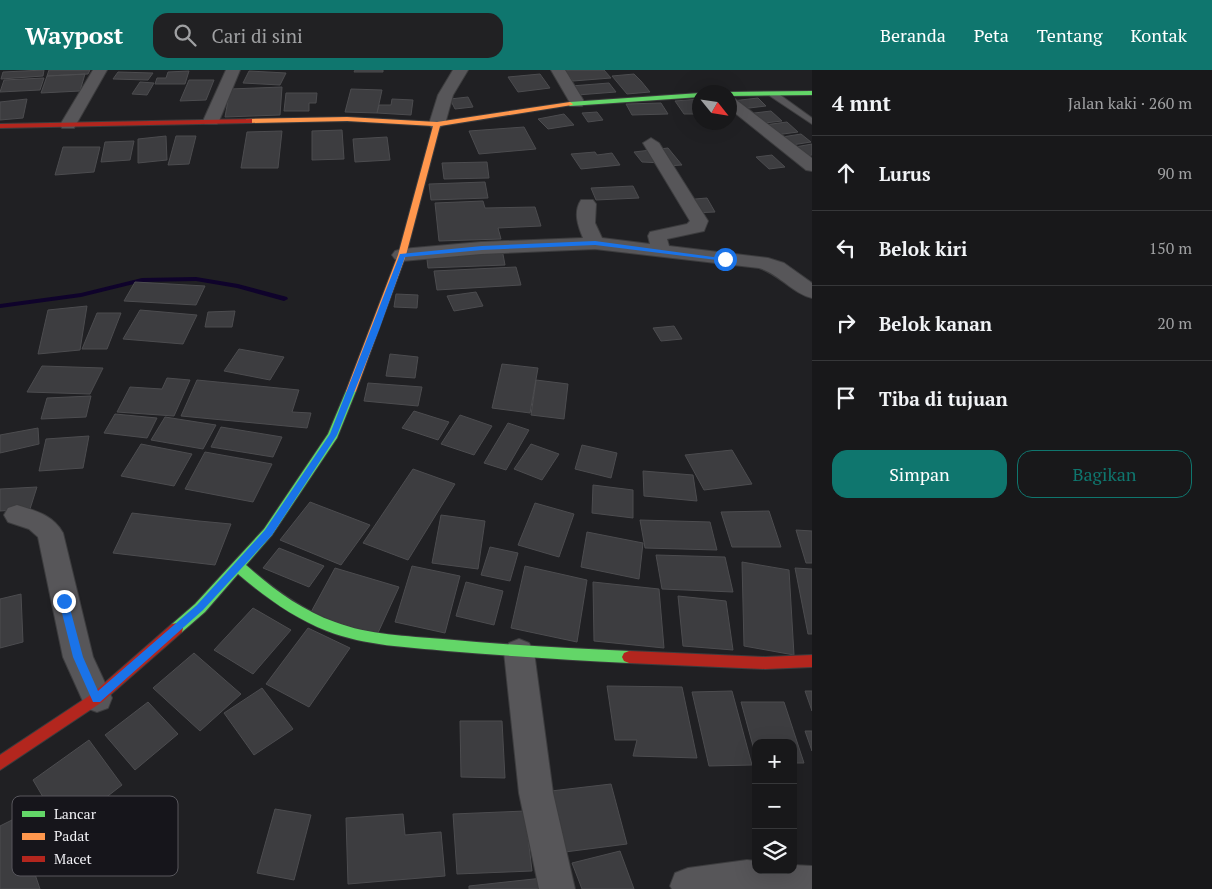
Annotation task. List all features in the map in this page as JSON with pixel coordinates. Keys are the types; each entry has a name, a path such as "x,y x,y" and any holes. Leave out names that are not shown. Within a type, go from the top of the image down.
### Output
{"street":[{"path":"68,125 100,70"},
{"path":"211,121 233,70"},
{"path":"0,763 97,698 200,608 268,532 333,435 375,330 402,255 442,99 450,84 461,70"},
{"path":"558,70 578,104"},
{"path":"737,94 812,93"},
{"path":"0,126 347,119 437,124 578,104 692,96"},
{"path":"737,107 812,166"},
{"path":"651,143 700,221 697,227 657,236 661,251"},
{"path":"587,204 586,223 595,243"},
{"path":"402,255 482,248 595,243 760,262 776,267 812,292"},
{"path":"17,515 38,522 50,534 78,657 97,698"},
{"path":"238,566 263,589 284,603 347,632 388,640 519,652 765,663 812,660"},
{"path":"519,652 536,793 558,889"},
{"path":"688,886 746,878 812,884"}],"lane":[{"path":"773,94 812,122"}],"building":[{"path":"44,70 43,76 1,79 3,72"},
{"path":"49,70 90,70 88,74 47,76"},
{"path":"355,70 383,70 383,72 354,72"},
{"path":"564,70 604,70 611,78 573,81"},
{"path":"189,71 185,84 155,84 157,78 166,78 168,72"},
{"path":"249,71 286,73 280,85 243,83"},
{"path":"118,72 153,73 148,80 113,79"},
{"path":"85,74 80,91 41,93 47,76"},
{"path":"540,74 550,88 518,92 508,77"},
{"path":"634,74 650,92 627,94 612,76"},
{"path":"44,78 40,90 0,92 4,80"},
{"path":"189,80 214,80 206,100 180,101"},
{"path":"140,82 154,83 147,95 132,94"},
{"path":"609,83 616,92 577,95 571,86"},
{"path":"282,87 280,115 225,117 230,89"},
{"path":"351,89 382,90 377,113 345,112"},
{"path":"286,93 317,93 316,103 309,103 309,111 284,111"},
{"path":"468,97 473,107 455,109 450,99"},
{"path":"758,98 766,106 741,109 737,105 737,100"},
{"path":"27,99 23,118 0,120 0,102"},
{"path":"392,99 413,100 411,115 377,113 379,105 391,105"},
{"path":"692,100 692,114 684,114 675,101"},
{"path":"661,103 668,114 632,115 626,104"},
{"path":"771,111 782,121 756,124 746,114"},
{"path":"597,112 603,120 588,122 582,113"},
{"path":"564,114 574,125 548,129 538,119"},
{"path":"787,122 798,132 768,136 757,126"},
{"path":"524,127 536,149 479,154 469,131"},
{"path":"342,130 344,159 312,160 312,131"},
{"path":"282,131 278,168 241,168 247,132"},
{"path":"801,134 811,142 779,147 770,139"},
{"path":"166,136 167,160 138,163 138,139"},
{"path":"176,136 196,136 189,164 168,165"},
{"path":"387,137 390,160 355,162 353,139"},
{"path":"134,141 130,160 101,162 105,142"},
{"path":"812,144 812,155 794,158 784,149"},
{"path":"63,147 100,147 94,172 55,175"},
{"path":"668,148 682,165 666,166 663,163 642,162 634,152"},
{"path":"595,152 597,155 612,153 620,165 581,169 571,154"},
{"path":"772,155 785,167 769,169 756,157"},
{"path":"487,162 489,178 444,179 442,163"},
{"path":"485,182 488,198 431,200 429,184"},
{"path":"633,186 639,198 596,200 591,188"},
{"path":"707,198 715,212 691,213 683,200"},
{"path":"483,201 485,208 535,207 541,226 498,228 501,239 439,241 435,203"},
{"path":"502,249 505,265 428,268 426,251"},
{"path":"516,267 521,285 437,290 434,271"},
{"path":"135,282 205,286 196,305 124,301"},
{"path":"476,292 483,306 454,311 447,296"},
{"path":"396,294 418,295 417,308 394,307"},
{"path":"87,306 80,350 38,354 48,310"},
{"path":"140,310 197,315 183,344 123,339"},
{"path":"235,311 232,327 205,327 208,312"},
{"path":"97,313 121,313 107,349 82,349"},
{"path":"674,326 682,339 661,341 653,328"},
{"path":"239,349 284,357 270,380 224,371"},
{"path":"390,354 418,357 415,378 386,376"},
{"path":"502,364 538,368 530,413 492,408"},
{"path":"42,366 103,368 90,394 27,392"},
{"path":"167,378 190,380 174,416 117,412 130,387 162,389"},
{"path":"197,380 299,390 292,412 311,413 307,428 181,416"},
{"path":"536,380 568,384 564,419 531,415"},
{"path":"368,383 422,387 418,406 364,401"},
{"path":"91,396 86,417 41,419 47,398"},
{"path":"414,411 449,422 438,440 402,428"},
{"path":"115,414 157,418 147,438 104,433"},
{"path":"460,415 492,426 474,455 441,444"},
{"path":"165,417 216,425 203,449 151,440"},
{"path":"508,423 529,430 506,470 484,463"},
{"path":"221,427 282,437 273,457 211,447"},
{"path":"38,428 39,444 0,453 0,435"},
{"path":"89,436 83,468 39,471 46,439"},
{"path":"141,444 192,454 174,486 121,476"},
{"path":"531,444 559,454 542,480 514,469"},
{"path":"582,445 617,453 611,478 575,469"},
{"path":"732,450 752,484 704,490 685,455"},
{"path":"205,452 272,464 253,502 185,489"},
{"path":"413,469 455,484 408,560 363,543"},
{"path":"643,471 693,475 697,501 644,496"},
{"path":"593,485 633,490 633,518 592,513"},
{"path":"37,487 30,509 0,511 0,489"},
{"path":"310,502 370,525 341,565 280,540"},
{"path":"535,503 574,514 559,557 518,545"},
{"path":"769,511 781,547 732,547 721,512"},
{"path":"132,513 231,524 215,565 113,553"},
{"path":"441,515 485,521 478,569 432,563"},
{"path":"640,520 710,522 717,550 645,548"},
{"path":"796,530 812,531 812,563 806,563"},
{"path":"587,532 643,543 639,579 581,567"},
{"path":"490,547 518,553 510,581 481,575"},
{"path":"279,548 324,566 309,587 263,568"},
{"path":"656,555 725,557 733,592 662,589"},
{"path":"742,562 789,570 794,655 744,646"},
{"path":"412,566 460,576 445,633 395,622"},
{"path":"525,566 587,580 577,642 511,628"},
{"path":"335,568 399,587 377,635 310,614"},
{"path":"795,568 812,569 812,634 808,634"},
{"path":"466,582 503,591 494,625 456,616"},
{"path":"593,582 659,589 664,648 594,641"},
{"path":"21,594 23,642 0,648 0,599"},
{"path":"678,596 726,601 733,650 683,646"},
{"path":"253,608 291,630 253,674 214,650"},
{"path":"308,628 350,648 309,707 266,684"},
{"path":"194,653 241,694 200,731 153,688"},
{"path":"607,686 682,687 697,758 633,756 637,740 615,740"},
{"path":"262,688 293,729 254,755 224,713"},
{"path":"732,691 752,765 709,766 692,692"},
{"path":"805,691 812,691 812,711"},
{"path":"148,702 178,734 135,770 105,735"},
{"path":"741,702 784,702 796,739 752,739 752,742"},
{"path":"460,721 502,721 505,778 461,777"},
{"path":"805,731 812,731 812,751"},
{"path":"89,740 122,785 108,796 42,796 33,780"},
{"path":"797,742 804,763 797,763"},
{"path":"611,784 627,844 565,852 551,791"},
{"path":"275,809 311,815 294,880 257,873"},
{"path":"525,811 532,871 457,874 453,814"},
{"path":"403,814 405,835 441,832 445,876 348,884 346,818"},
{"path":"12,820 12,876 36,876 40,889 0,889 0,826"},
{"path":"620,851 634,889 582,889 572,863"},
{"path":"543,878 545,889 469,889 469,886"}],"waterway":[{"path":"0,306 81,295 142,280 196,279 238,286 284,299"}],"traffic: fast":[{"path":"737,94 812,93"},
{"path":"570,104 692,96"},
{"path":"177,628 200,608 268,532 333,435 351,391"},
{"path":"238,566 262,587 303,614 333,627 360,635 397,641 469,647 629,657"}],"traffic: slow":[{"path":"351,391 402,255 437,124 570,104"},
{"path":"249,121 347,119 437,124"}],"traffic: jam":[{"path":"0,126 249,121"},
{"path":"0,763 97,698 177,628"},
{"path":"629,657 765,663 812,661"}],"route":[{"path":"64,601 78,657 97,698 142,661 200,608 268,532 301,485 333,435 375,330 402,255 482,248 595,243 725,259"}]}
